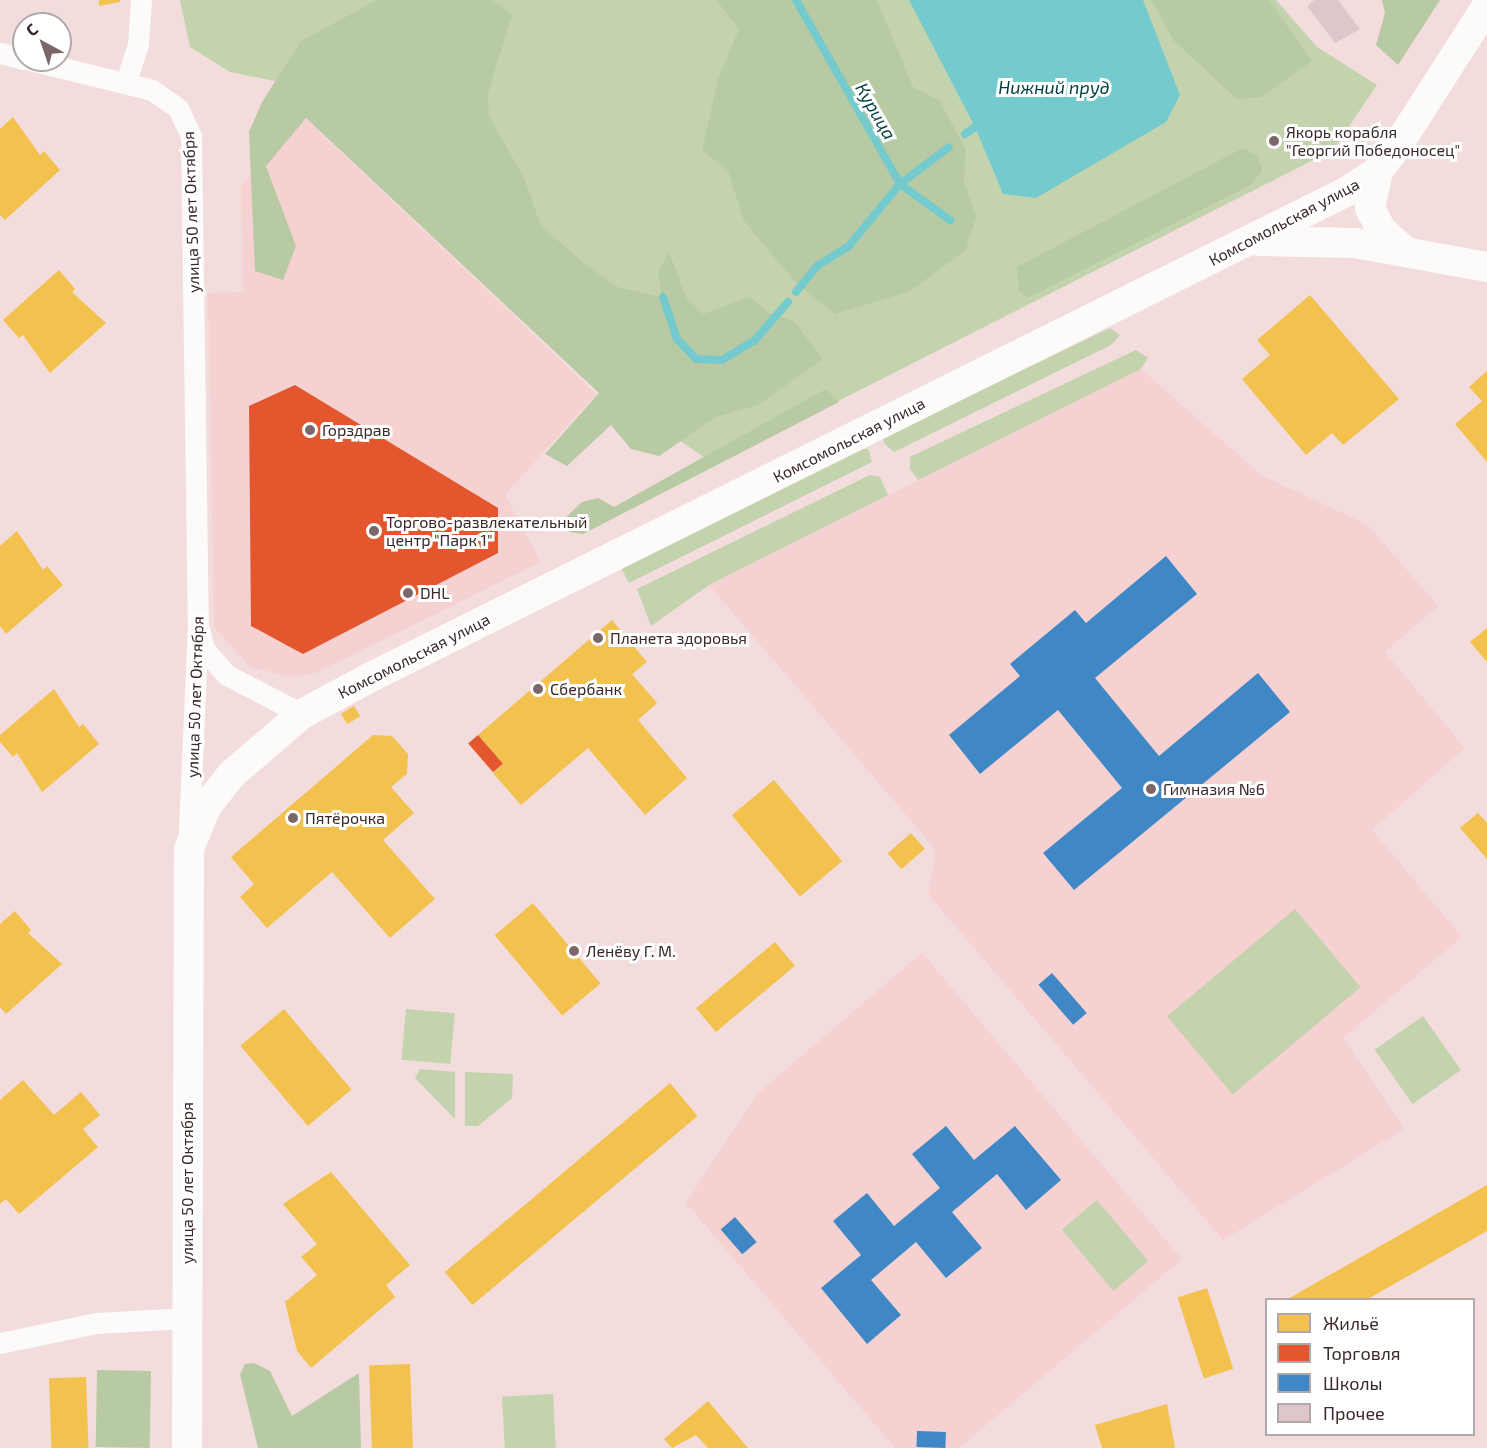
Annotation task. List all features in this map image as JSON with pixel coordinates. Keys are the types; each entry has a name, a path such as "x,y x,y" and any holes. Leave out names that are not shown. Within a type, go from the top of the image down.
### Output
{"street":[{"path":"129,72 138,44 141,0"},
{"name":"Комсомольская улица","path":"189,849 194,828 216,793 303,714 1250,241 1378,171 1487,6"},
{"name":"улица 50 лет Октября","path":"72,70 152,90 168,99 187,120 198,624 189,849 187,1448"},
{"path":"1378,171 1369,195 1374,219 1403,249"},
{"path":"1250,241 1403,249 1487,267"},
{"path":"198,624 204,649 227,675 303,714"},
{"path":"0,1343 96,1323 187,1318"}],"shaded area":[{"path":"306,119 596,394 505,495 541,562 316,673 292,677 251,667 214,628 208,293 243,292 241,186"},
{"name":"Гимназия №6","path":"1141,369 1261,475 1368,525 1438,606 1385,652 1465,748 1372,830 1462,937 1343,1038 1404,1129 1223,1240 928,894 936,850 709,585"},
{"path":"922,953 1182,1259 959,1448 895,1448 686,1203 758,1093"}],"green space":[{"path":"180,0 1276,0 1317,47 1377,85 1333,150 714,464 614,396 275,81 230,72 190,47"},
{"path":"377,0 492,0 512,14 488,93 489,116 524,178 541,226 585,264 617,287 662,297 658,273 669,252 686,297 703,314 750,297 769,313 794,321 823,359 758,405 716,417 659,456 631,449 611,425 567,466 545,454 599,393 306,118 266,166 296,246 283,280 255,271 249,132 262,102 301,41"},
{"path":"716,0 877,0 913,87 939,100 966,149 964,182 976,216 966,250 910,291 835,314 796,283 744,221 728,171 702,150 719,76 739,29"},
{"path":"1152,0 1269,0 1312,61 1261,97 1237,99 1173,40"},
{"path":"1382,0 1440,0 1398,65 1376,45 1385,13"},
{"path":"1243,148 1258,156 1262,171 1249,186 1029,297 1019,291 1017,267"},
{"path":"1110,328 1120,335 1111,345 894,452 884,443 883,438"},
{"path":"1136,350 1148,358 1141,369 918,480 910,469 910,457"},
{"path":"826,389 839,402 583,534 570,532 562,521 582,502 598,498 614,507"},
{"path":"861,449 868,449 872,462 629,583 621,568"},
{"path":"870,475 880,477 888,495 709,585 651,626 637,589"},
{"path":"1295,909 1361,987 1233,1094 1167,1016"},
{"path":"406,1009 455,1013 450,1064 402,1060"},
{"path":"1423,1016 1461,1070 1413,1104 1375,1050"},
{"path":"420,1069 455,1072 455,1119 415,1078"},
{"path":"465,1072 513,1074 512,1098 478,1126 465,1126"},
{"path":"1097,1200 1148,1261 1113,1291 1062,1230"},
{"path":"254,1363 270,1371 292,1416 359,1373 361,1448 258,1448 240,1374 245,1364"},
{"path":"97,1370 151,1371 150,1448 96,1447"},
{"path":"553,1394 556,1448 505,1448 502,1397"}],"water":[{"name":"Нижний пруд","path":"909,0 1143,0 1180,95 1166,122 1036,198 1003,194 975,127"}],"building: Жильё":[{"path":"99,0 120,0 120,2 99,6"},
{"path":"13,117 40,155 44,151 60,170 5,220 0,215 0,129"},
{"path":"59,270 75,289 72,292 106,323 50,373 23,335 19,338 3,320"},
{"path":"1310,295 1399,399 1343,445 1332,433 1306,455 1242,379 1270,355 1257,340"},
{"path":"1487,371 1487,462 1455,424 1482,401 1469,387"},
{"path":"17,531 43,570 47,566 63,585 6,634 0,626 0,546"},
{"path":"612,620 647,662 632,674 657,703 638,720 687,778 645,815 588,748 521,805 493,773 503,764 478,735"},
{"path":"1487,628 1487,662 1470,642"},
{"path":"54,689 79,727 83,724 99,744 42,792 17,753 13,757 0,742 0,735"},
{"path":"354,706 360,716 347,724 341,714"},
{"path":"373,735 392,736 408,754 407,774 391,787 414,813 383,840 435,899 390,938 332,872 267,928 240,897 254,884 231,857"},
{"path":"774,780 842,861 800,897 732,815"},
{"path":"1478,813 1487,823 1487,859 1460,828"},
{"path":"911,833 925,849 901,869 888,853"},
{"path":"533,903 600,983 562,1016 495,935"},
{"path":"15,911 31,930 28,933 62,964 6,1014 0,1007 0,924"},
{"path":"775,942 795,966 716,1032 696,1008"},
{"path":"284,1009 351,1089 308,1126 240,1046"},
{"path":"23,1080 54,1115 81,1092 100,1115 83,1129 98,1147 19,1214 6,1199 0,1204 0,1100"},
{"path":"670,1083 698,1116 472,1305 445,1272"},
{"path":"331,1172 410,1265 386,1285 395,1297 311,1368 297,1351 285,1302 317,1275 301,1257 317,1244 283,1204"},
{"path":"1487,1185 1487,1231 1370,1298 1289,1298"},
{"path":"1207,1288 1233,1369 1204,1378 1178,1298"},
{"path":"410,1364 413,1448 372,1448 369,1365"},
{"path":"86,1377 88,1448 51,1448 49,1378"},
{"path":"708,1401 748,1448 708,1448 696,1435 672,1448 664,1439"},
{"path":"1167,1404 1175,1448 1102,1448 1095,1425"}],"building: Торговля":[{"name":"Торгово-развлекательный центр \"Парк 1\"","path":"295,385 498,508 498,553 303,654 251,626 249,406"},
{"path":"478,735 503,764 493,772 468,744"}],"building: Школы":[{"path":"1166,556 1197,594 1095,678 1159,756 1258,673 1290,712 1074,890 1043,853 1122,788 1058,710 980,774 949,735 1020,676 1010,664 1075,610 1086,623"},
{"path":"1052,973 1087,1013 1073,1025 1038,985"},
{"path":"946,1126 974,1160 1015,1126 1061,1180 1026,1210 997,1174 952,1212 982,1248 946,1278 916,1242 871,1280 901,1315 867,1344 821,1288 861,1255 833,1221 867,1193 894,1226 940,1188 912,1154"},
{"path":"735,1217 757,1242 742,1254 721,1229"},
{"path":"917,1431 946,1432 945,1448 916,1447"}],"building: Прочее":[{"path":"1314,0 1338,0 1360,29 1335,43 1307,6"}],"waterway":[{"name":"Курица","path":"796,0 900,184 950,220"},
{"path":"965,134 975,127"},
{"path":"796,292 817,266 848,247 900,184 949,147"},
{"path":"663,297 677,339 696,359 722,360 754,341 788,302"}],"place":[{"name":"Якорь корабля \"Георгий Победоносец\"","path":"1274,141"},
{"name":"Горздрав","path":"310,430"},
{"name":"Торгово-развлекательный центр \"Парк 1\"","path":"374,531"},
{"name":"DHL","path":"408,593"},
{"name":"Планета здоровья","path":"598,638"},
{"name":"Сбербанк","path":"538,689"},
{"name":"Гимназия №6","path":"1151,789"},
{"name":"Пятёрочка","path":"293,818"},
{"name":"Ленёву Г. М.","path":"574,951"}]}
